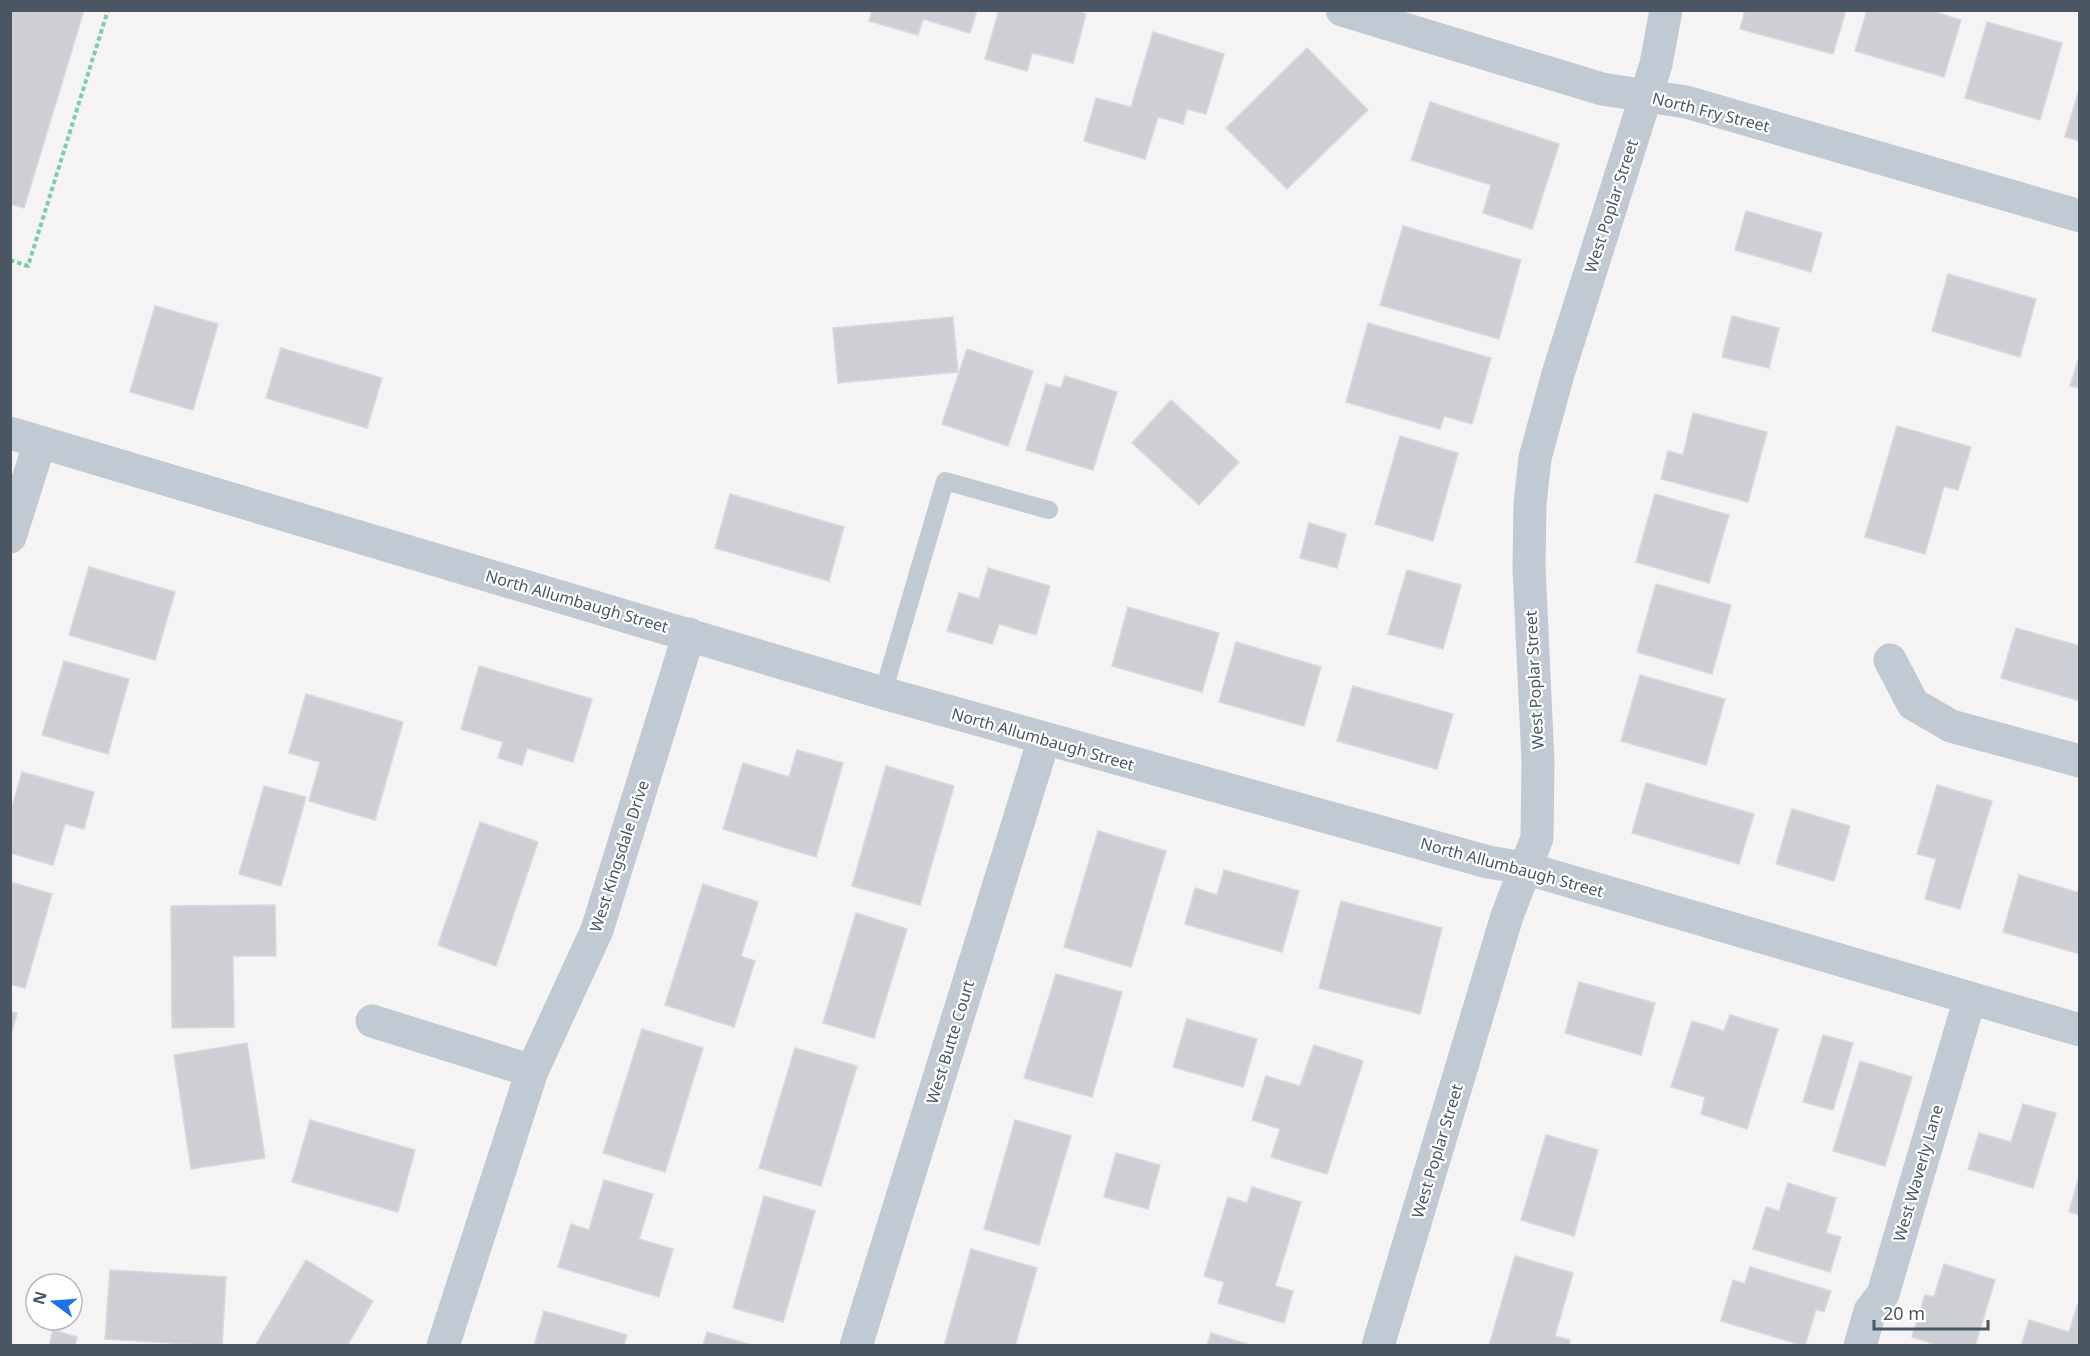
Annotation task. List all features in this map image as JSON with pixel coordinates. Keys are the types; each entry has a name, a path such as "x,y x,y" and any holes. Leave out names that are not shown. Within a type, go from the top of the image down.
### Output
{"street":[{"name":"North Fry Street","path":"1342,10 1602,88 1686,102 2079,216"},
{"name":"West Poplar Street","path":"1378,1346 1508,916 1537,838 1538,761 1529,568 1530,504 1535,458 1558,374 1656,64 1666,10"},
{"name":"North Allumbaugh Street","path":"25,438 883,693 1477,859 1525,868 2079,1030"},
{"path":"10,537 25,438"},
{"name":"West Kingsdale Drive","path":"443,1346 532,1071 597,930 689,634"},
{"path":"1890,660 1913,704 1951,726 2079,761"},
{"name":"West Butte Court","path":"856,1346 1044,739"},
{"name":"West Waverly Lane","path":"1860,1346 1870,1311 1883,1293 1970,998"},
{"path":"372,1021 532,1071"}],"lane":[{"path":"883,693 945,481 1049,510"}],"path":[{"path":"10,260 28,266 108,10"}],"building":[{"path":"10,10 84,10 24,208 10,204"},
{"path":"872,10 977,10 970,33 923,19 918,35 869,21"},
{"path":"999,10 1074,10 1086,14 1073,63 1032,53 1027,71 985,59"},
{"path":"1745,10 1846,10 1833,54 1740,29"},
{"path":"1867,10 1929,10 1961,20 1944,77 1855,51"},
{"path":"1987,22 2062,43 2040,120 1965,98"},
{"path":"1153,32 1224,54 1206,114 1187,109 1183,124 1158,117 1145,159 1084,141 1096,98 1131,107"},
{"path":"1307,48 1368,110 1287,189 1226,128"},
{"path":"2080,86 2080,141 2065,137"},
{"path":"1430,102 1559,144 1532,229 1483,213 1491,185 1411,160"},
{"path":"1746,211 1822,233 1811,272 1735,250"},
{"path":"1403,226 1521,260 1499,339 1380,305"},
{"path":"1948,274 2036,299 2020,357 1932,331"},
{"path":"155,306 218,324 193,410 130,392"},
{"path":"1732,316 1779,328 1769,368 1722,357"},
{"path":"953,317 958,372 838,383 833,328"},
{"path":"1368,323 1491,358 1472,424 1444,416 1440,429 1346,402"},
{"path":"281,348 382,378 367,428 266,398"},
{"path":"967,349 1033,371 1008,446 942,424"},
{"path":"2080,354 2080,388 2070,386"},
{"path":"1065,376 1117,392 1093,470 1026,450 1046,384 1061,388"},
{"path":"1171,400 1239,462 1199,505 1132,443"},
{"path":"1693,413 1767,432 1748,502 1661,479 1668,451 1683,455"},
{"path":"1897,426 1971,447 1958,490 1944,486 1925,554 1865,537"},
{"path":"1400,436 1458,453 1433,541 1375,524"},
{"path":"730,494 844,527 829,581 715,548"},
{"path":"1655,494 1729,515 1709,583 1636,562"},
{"path":"1309,523 1346,534 1337,568 1300,558"},
{"path":"89,567 175,592 155,660 69,635"},
{"path":"988,568 1050,586 1036,635 999,624 992,644 947,631 959,593 979,599"},
{"path":"1407,570 1461,585 1443,649 1388,634"},
{"path":"1656,584 1731,605 1712,674 1637,652"},
{"path":"1128,607 1219,633 1202,692 1112,666"},
{"path":"2016,628 2080,646 2080,701 2001,678"},
{"path":"1236,642 1321,667 1304,726 1219,702"},
{"path":"64,661 129,679 108,754 42,735"},
{"path":"479,666 592,699 573,762 527,748 522,765 498,758 503,742 461,729"},
{"path":"1640,675 1725,699 1706,765 1621,741"},
{"path":"1353,686 1453,714 1437,769 1337,741"},
{"path":"306,694 403,722 375,820 309,801 320,762 289,753"},
{"path":"797,750 843,763 816,857 723,829 743,763 789,777"},
{"path":"886,766 954,786 920,905 852,886"},
{"path":"22,772 94,792 84,829 65,824 53,865 10,853 10,813"},
{"path":"1646,783 1754,814 1739,864 1632,833"},
{"path":"1937,785 1992,801 1960,909 1925,899 1936,859 1917,854"},
{"path":"264,786 306,797 281,886 239,874"},
{"path":"1792,809 1850,826 1834,881 1776,864"},
{"path":"480,822 538,842 496,966 438,945"},
{"path":"1098,831 1166,851 1131,967 1064,947"},
{"path":"1224,870 1299,891 1282,952 1185,924 1195,888 1217,895"},
{"path":"2019,875 2080,893 2080,954 2003,932"},
{"path":"10,882 52,894 25,988 10,984"},
{"path":"703,884 758,902 741,956 755,961 734,1027 665,1005"},
{"path":"1341,901 1442,928 1420,1014 1319,988"},
{"path":"275,905 276,956 233,956 234,1027 172,1028 171,906"},
{"path":"856,913 907,929 874,1038 823,1023"},
{"path":"1056,974 1122,992 1092,1097 1024,1078"},
{"path":"1579,982 1655,1003 1641,1055 1565,1033"},
{"path":"10,1011 17,1013 10,1038"},
{"path":"1730,1015 1778,1029 1747,1129 1701,1114 1705,1097 1671,1087 1692,1021 1724,1031"},
{"path":"1187,1019 1257,1039 1243,1087 1173,1067"},
{"path":"642,1029 703,1048 665,1172 603,1153"},
{"path":"1823,1035 1853,1043 1833,1110 1803,1102"},
{"path":"247,1043 265,1158 191,1169 174,1055"},
{"path":"1314,1045 1363,1061 1327,1174 1271,1157 1280,1129 1252,1120 1266,1076 1300,1086"},
{"path":"795,1048 857,1066 821,1186 759,1168"},
{"path":"1860,1061 1912,1077 1885,1166 1833,1151"},
{"path":"2023,1104 2056,1113 2033,1188 1968,1169 1979,1133 2011,1142"},
{"path":"310,1120 415,1150 398,1212 292,1182"},
{"path":"1015,1120 1071,1136 1039,1245 984,1229"},
{"path":"1546,1135 1598,1150 1574,1236 1521,1220"},
{"path":"1116,1153 1160,1165 1148,1209 1104,1197"},
{"path":"2080,1173 2080,1215 2069,1212"},
{"path":"604,1180 653,1194 639,1239 673,1249 659,1297 558,1267 571,1224 589,1230"},
{"path":"1788,1183 1836,1198 1826,1233 1841,1237 1830,1272 1753,1249 1766,1207 1779,1211"},
{"path":"1252,1187 1301,1202 1275,1286 1293,1291 1284,1323 1218,1303 1224,1282 1204,1276 1228,1197 1247,1203"},
{"path":"764,1196 815,1211 783,1322 733,1308"},
{"path":"971,1249 1037,1268 1015,1346 944,1346"},
{"path":"1515,1256 1573,1273 1555,1336 1570,1340 1569,1346 1489,1346"},
{"path":"306,1260 373,1301 347,1346 255,1346"},
{"path":"1944,1264 1995,1280 1975,1346 1940,1346 1912,1337 1925,1295 1934,1297"},
{"path":"1750,1267 1831,1291 1824,1312 1816,1309 1805,1346 1721,1321 1733,1280 1745,1284"},
{"path":"110,1270 226,1277 222,1346 105,1339"},
{"path":"2078,1303 2080,1346 2021,1346 2029,1320 2069,1332"},
{"path":"544,1311 627,1335 624,1346 534,1346"},
{"path":"52,1332 77,1337 75,1346 49,1346"},
{"path":"707,1332 755,1346 703,1346"},
{"path":"1211,1333 1253,1346 1207,1346"}]}
